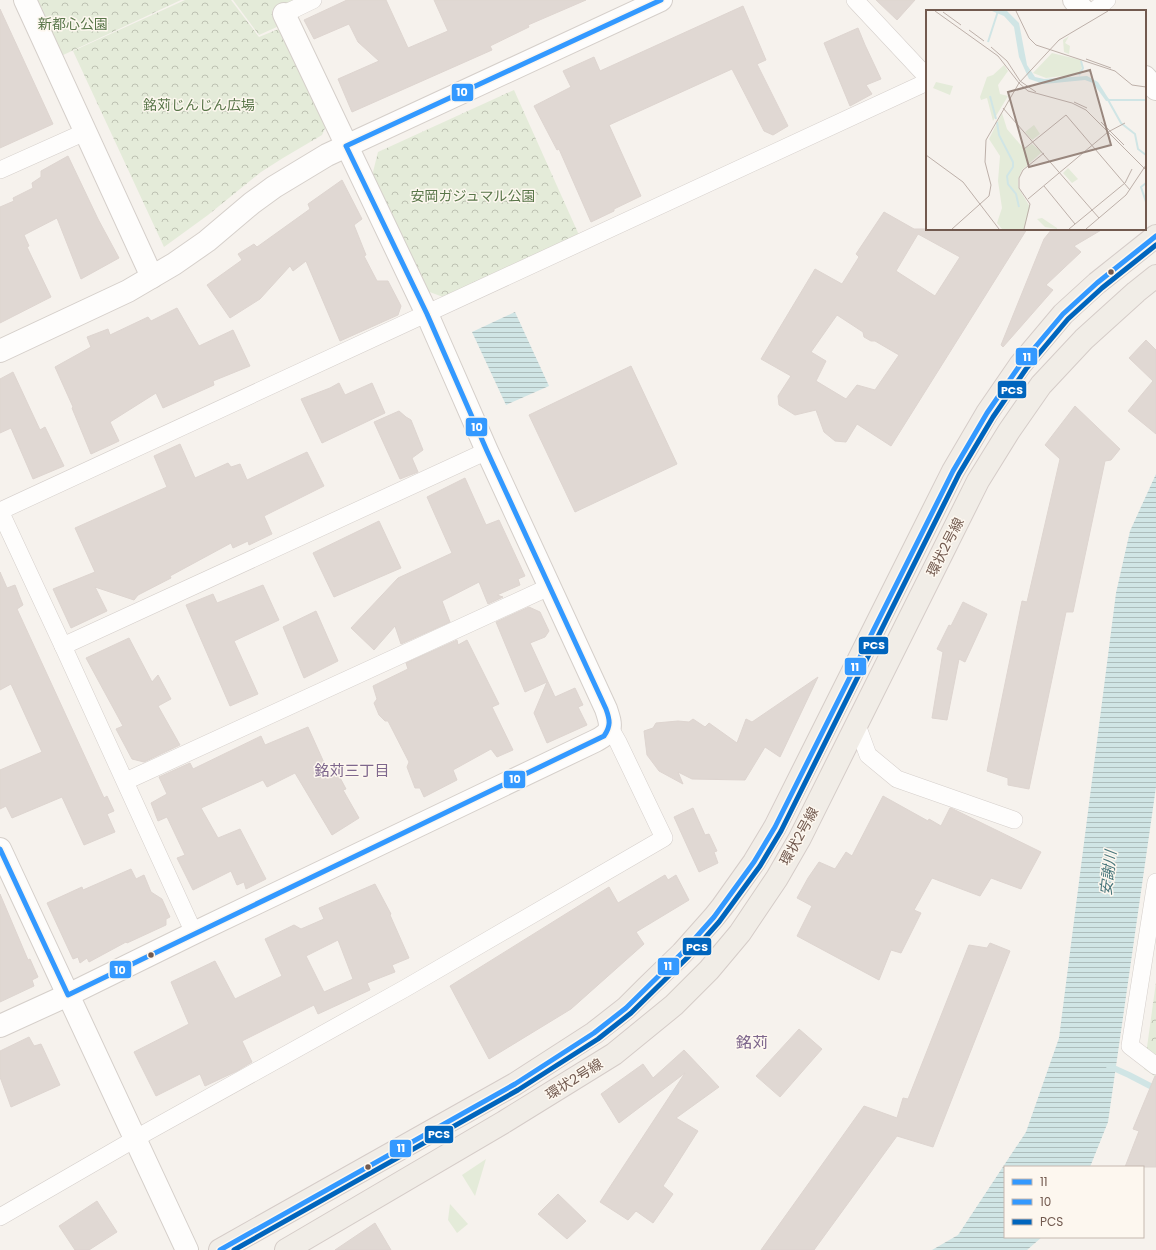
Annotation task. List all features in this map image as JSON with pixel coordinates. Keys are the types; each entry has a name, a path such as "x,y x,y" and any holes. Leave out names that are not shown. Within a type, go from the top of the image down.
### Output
{"main road":[{"name":"環状2号線","path":"220,1250 515,1084 594,1032 626,1008 682,953 722,908 754,862 775,827 953,471 987,413 1020,365 1063,314 1117,266 1156,236"},
{"name":"環状2号線","path":"286,1250 497,1126 607,1058 674,1006 709,970 740,933 760,904 800,838 978,481 1009,431 1041,385 1084,339 1156,276"}],"street":[{"path":"25,0 152,277"},
{"path":"0,1217 404,989 664,838 610,728 610,720 606,709 487,451 427,314 284,14 313,0"},
{"path":"0,351 128,291 174,264 207,241 252,203 312,163 662,0"},
{"path":"856,0 926,76"},
{"path":"1074,0 1083,10"},
{"path":"1095,10 1107,0"},
{"path":"1146,78 1156,89"},
{"path":"194,933 126,781 0,511 926,82"},
{"path":"0,170 85,132"},
{"path":"63,646 487,451"},
{"path":"126,781 549,587"},
{"path":"856,725 868,754 897,779 1014,820"},
{"path":"0,1026 68,995 194,933 595,742 604,736 610,728"},
{"path":"0,849 187,1250"},
{"path":"1156,882 1130,1046 1156,1066"}],"green space":[{"name":"新都心公園","path":"35,0 181,0 61,56"},
{"name":"銘苅じんじん広場","path":"185,0 231,0 259,37 281,28 326,126 322,135 261,172 208,215 164,247 73,51"},
{"path":"233,0 293,0 272,10 279,26 259,35"},
{"name":"安岡ガジュマル公園","path":"514,90 579,235 443,297 427,291 372,176 378,152"},
{"path":"1156,982 1156,1077 1144,1069"},
{"path":"486,1159 475,1196 462,1175"},
{"path":"450,1204 468,1224 457,1233 448,1220"}],"water":[{"path":"515,312 549,386 506,405 472,332"},
{"name":"安謝川","path":"1156,474 1156,787 1108,1122 1090,1166 1004,1166 1004,1238 1041,1238 1027,1250 932,1250 958,1235 1026,1132 1059,1038 1116,593 1130,531"}],"building":[{"path":"347,0 386,0 408,48 448,31 434,0 586,0 528,25 529,27 490,46 492,50 352,112 338,79 379,61 358,42 349,24 314,39 304,20"},
{"path":"876,0 915,0 897,20"},
{"path":"743,6 766,60 757,64 788,126 773,135 764,131 732,69 609,125 641,196 591,222 559,149 557,150 534,106 571,87 563,71 594,57 600,71"},
{"path":"0,9 53,124 0,148"},
{"path":"858,28 881,79 866,85 872,94 850,106 824,43"},
{"path":"68,156 98,219 119,258 81,279 57,218 24,235 29,246 27,247 51,297 0,323 0,207 14,201 13,198 33,188 32,183 41,177 41,171"},
{"path":"342,180 362,219 354,225 366,255 364,256 377,281 388,281 401,306 398,315 340,341 306,261 293,271 290,266 260,299 230,318 207,285 242,260 238,254 254,244 257,247 310,209 308,204"},
{"path":"884,212 914,229 1026,230 891,446 857,424 846,442 835,441 824,432 816,410 795,415 779,405 778,396 791,376 761,359 815,269 842,284 859,257 856,254","holes":["918,234 960,257 935,296 896,271","837,315 863,332 864,337 871,341 875,341 899,355 875,390 857,385 846,399 816,381 826,361 811,352"]},
{"path":"1051,230 1101,230 1074,246 1081,252 1046,285 1053,290 1003,347 1001,345 1044,239"},
{"path":"177,308 199,346 233,330 250,366 213,381 214,385 163,408 156,393 110,422 119,441 91,454 72,408 73,407 55,367 91,347 87,337 108,329 110,335 148,317 151,321"},
{"path":"1146,340 1156,350 1156,434 1128,411 1153,381 1129,358"},
{"path":"631,366 677,464 575,512 529,415"},
{"path":"13,372 40,430 45,427 64,466 33,479 11,428 0,433 0,379"},
{"path":"339,383 345,395 372,383 385,413 322,443 301,399"},
{"path":"1075,406 1120,449 1111,460 1105,461 1073,612 1066,612 1029,789 1008,785 1008,778 987,771 1022,601 1027,602 1060,459 1045,445"},
{"path":"399,411 411,420 423,450 412,458 418,472 400,479 374,422"},
{"path":"180,444 195,478 228,463 231,467 240,464 247,480 307,452 324,486 264,516 272,534 249,545 248,541 233,548 231,543 170,576 171,578 138,595 134,600 95,587 107,611 71,628 53,589 95,572 75,528 167,487 154,456"},
{"path":"465,478 486,525 499,520 525,576 518,579 520,585 497,595 503,597 488,604 479,582 442,601 450,622 401,644 395,626 374,650 351,628 398,578 452,553 427,497"},
{"path":"379,521 401,568 334,597 313,553"},
{"path":"0,572 7,588 15,585 23,605 17,609 104,798 107,796 114,811 107,814 115,832 84,845 62,797 12,818 6,806 0,809 0,770 42,752 11,684 0,690"},
{"path":"263,585 279,620 234,641 258,694 230,706 186,605 213,594 217,603"},
{"path":"963,602 987,614 965,662 959,659 947,720 932,718 943,652 937,649"},
{"path":"529,607 540,612 549,631 545,637 530,643 555,697 575,688 583,705 578,707 587,725 547,743 534,713 547,682 525,692 496,622"},
{"path":"316,611 338,661 304,678 283,627"},
{"path":"129,638 152,682 158,675 171,699 158,706 180,745 144,762 132,759 116,729 123,726 86,658"},
{"path":"457,640 458,645 467,640 499,704 492,707 513,750 497,757 491,749 453,770 457,780 424,797 420,788 415,788 407,767 409,762 388,721 385,721 379,715 374,703 377,699 373,686 408,669 406,663"},
{"path":"818,677 780,757 765,747 745,780 692,779 678,772 683,784 659,771 647,755 644,731 653,728 656,723 678,721 689,722 693,719 705,727 709,723 737,743 746,719 752,722"},
{"path":"308,727 330,776 337,772 346,789 343,790 359,818 332,835 295,773 267,787 263,780 201,808 218,838 240,829 266,879 246,889 244,882 237,885 231,871 193,890 177,858 185,855 167,817 158,821 151,803 167,794 159,777 190,763 193,769 261,736 265,745"},
{"path":"883,796 928,821 929,819 941,826 951,808 1041,852 1021,889 991,878 980,896 932,878 914,910 921,913 901,953 891,950 879,980 797,936 812,906 797,898 819,862 835,869 846,852 852,856"},
{"path":"693,808 705,835 709,834 717,851 714,852 718,863 699,872 674,817"},
{"path":"131,869 136,879 144,875 151,892 162,899 170,917 166,919 166,925 127,943 126,942 89,962 87,958 80,963 78,957 73,959 47,903 82,887 83,890"},
{"path":"665,875 668,880 676,875 689,900 636,932 644,944 571,1009 489,1059 450,986 609,887 618,903"},
{"path":"375,884 391,914 390,915 409,958 392,965 395,972 367,983 370,990 318,1014 314,1005 242,1041 252,1062 237,1071 205,1086 200,1074 156,1096 134,1052 189,1024 171,982 215,961 235,999 282,976 265,939 294,925 301,929 324,919 319,908","holes":["338,940 353,979 324,992 306,956"]},
{"path":"0,894 28,960 30,959 38,977 32,980 34,986 0,1002"},
{"path":"990,943 1010,951 933,1147 897,1136 814,1250 761,1250 864,1106 897,1118 903,1098 908,1099 969,945 987,948"},
{"path":"799,1029 822,1049 780,1097 756,1076"},
{"path":"29,1037 34,1046 41,1044 60,1085 11,1107 0,1077 0,1051"},
{"path":"684,1050 719,1087 676,1118 698,1131 663,1186 673,1194 653,1223 636,1211 628,1220 600,1202 685,1073 619,1123 601,1094 643,1064 653,1078"},
{"path":"1156,1076 1156,1167 1125,1166 1139,1131 1133,1129"},
{"path":"558,1194 586,1221 567,1239 538,1214"},
{"path":"97,1201 117,1232 89,1250 75,1250 59,1226"},
{"path":"375,1223 391,1250 335,1250"}],"waterway":[{"path":"1109,1066 1156,1089"}],"transit line":[{"name":"10","path":"0,849 68,995 604,736 608,729 609,723 606,709 487,451 427,314 346,146 661,0"},
{"name":"11","path":"220,1250 515,1084 594,1033 626,1008 682,953 714,917 754,862 775,827 953,471 987,413 1020,365 1063,314 1097,283 1156,236"},
{"name":"PCS","path":"234,1250 518,1090 598,1039 631,1013 687,958 719,922 760,866 781,831 959,474 993,417 1026,369 1068,319 1102,288 1156,245"}],"district":[{"name":"銘苅三丁目","path":"352,770"},
{"name":"銘苅","path":"752,1042"}]}
